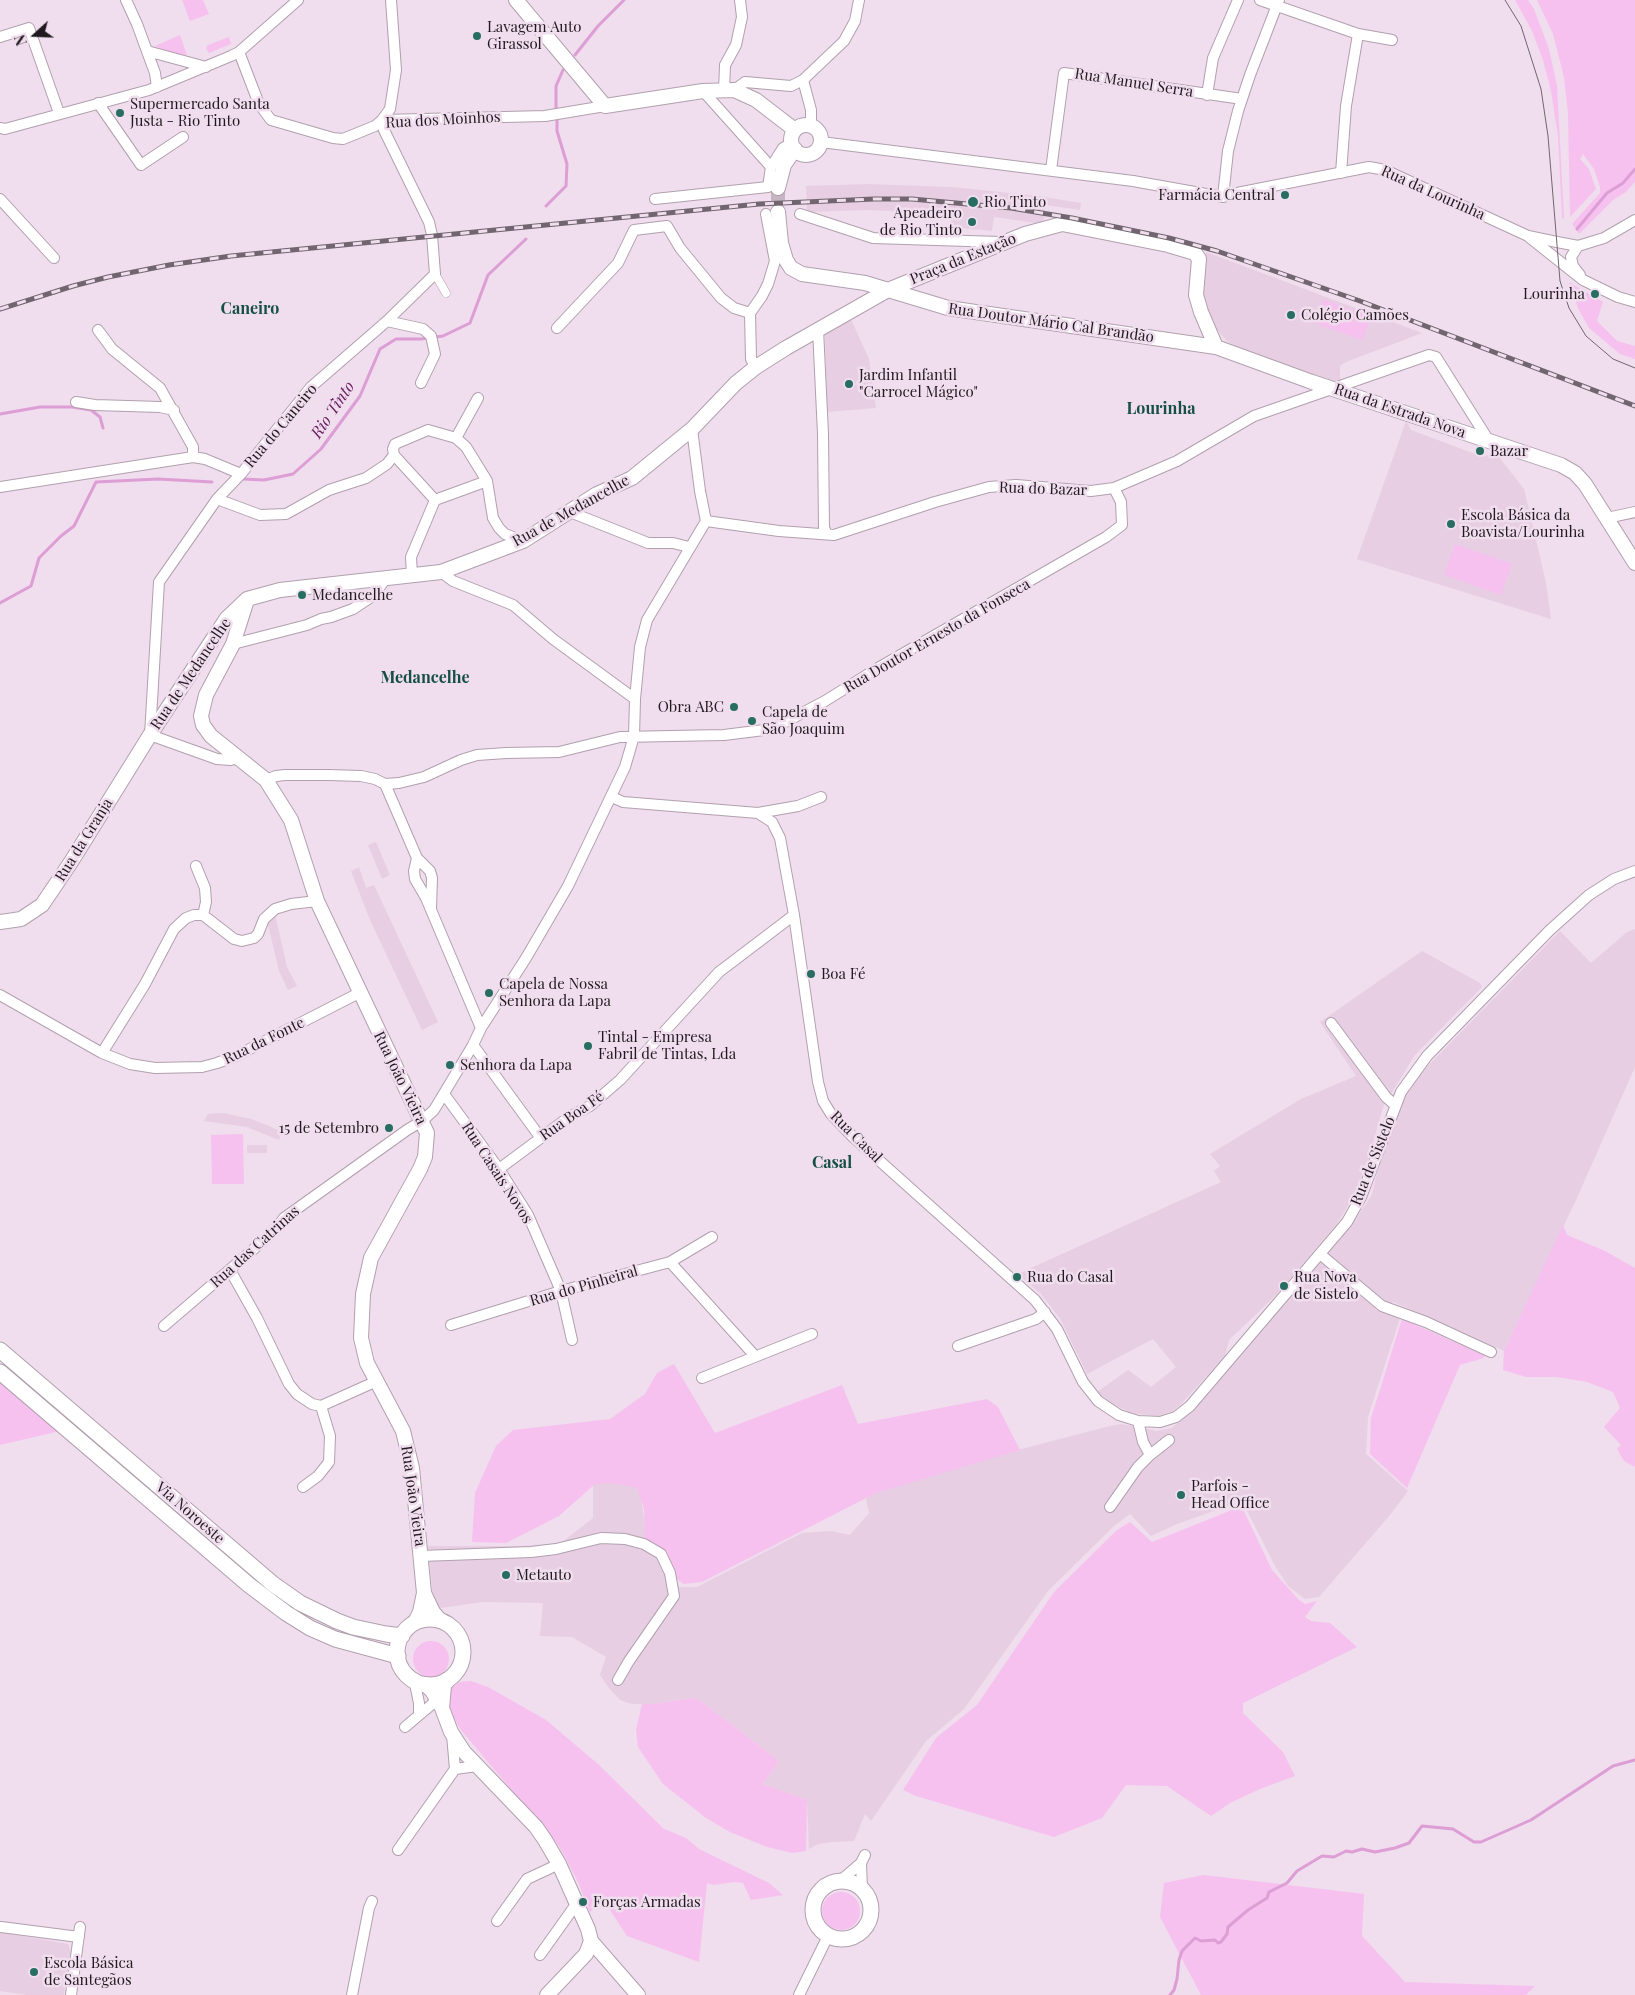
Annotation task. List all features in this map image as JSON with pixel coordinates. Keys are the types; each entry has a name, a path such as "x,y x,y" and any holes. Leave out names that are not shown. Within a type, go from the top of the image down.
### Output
{"main road":[{"name":"Via Noroeste","path":"0,1350 273,1584 300,1603 337,1621 368,1631 402,1636"},
{"name":"Via Noroeste","path":"0,1372 249,1586 286,1613 310,1628 335,1639 398,1656"},
{"path":"428,1619 440,1620 456,1631 461,1641 463,1652 456,1672 448,1679 438,1683 419,1682 408,1675 401,1667 398,1646 402,1636 415,1622 428,1619"},
{"path":"848,1881 862,1889 867,1896 871,1914 863,1930 856,1936 846,1939 828,1936 816,1924 813,1917 814,1900 824,1887 831,1883 848,1881"}],"street":[{"path":"126,0 138,24 158,87"},
{"path":"0,128 5,129 158,87 206,67 239,52 298,0"},
{"path":"391,0 396,70 390,109 382,120 384,130 429,222 436,274 446,293"},
{"path":"516,0 605,106 703,91 729,90 756,100 794,141 803,154 813,153 820,146 819,132 811,126 800,127 794,141 784,165 778,188"},
{"path":"729,90 725,65 736,45 742,17 740,0"},
{"path":"729,90 744,82 791,86 803,80 844,41 855,21 859,0"},
{"path":"1207,95 1213,58 1238,0"},
{"path":"1260,0 1278,3 1358,34 1392,40"},
{"path":"821,142 1133,181 1223,197 1228,151 1242,99 1278,3"},
{"path":"0,37 29,28 59,113"},
{"path":"1341,173 1346,106 1358,34"},
{"path":"147,51 206,67"},
{"name":"Rua dos Moinhos","path":"239,52 260,104 271,120 333,138 343,138 375,126 382,120 545,116 605,106"},
{"name":"Rua Manuel Serra","path":"1051,170 1064,72 1242,99"},
{"path":"803,80 811,110 811,126"},
{"path":"703,91 771,167"},
{"path":"98,103 141,165 184,137"},
{"path":"655,199 768,187 771,167 783,148 794,141"},
{"name":"Rua da Lourinha","path":"1223,197 1369,167 1385,170 1528,236 1578,246 1604,238 1635,220"},
{"path":"0,199 54,258"},
{"path":"772,213 783,252 791,268 802,274 865,283 888,290"},
{"path":"756,367 751,359 750,313 765,290 775,261 772,213"},
{"path":"800,214 873,238 1003,242"},
{"name":"Praça da Estação","path":"888,290 1003,242 1062,224 1168,245 1195,253 1199,259 1196,295 1216,347"},
{"path":"557,328 618,263 634,230 651,227 667,226 680,248 721,298 734,308 750,313"},
{"path":"1528,236 1583,280 1618,298 1635,302"},
{"path":"1578,246 1571,257 1573,266 1583,280"},
{"name":"Rua do Caneiro","path":"150,735 159,582 217,499 242,474 312,386 387,321 436,274"},
{"name":"Rua de Medancelhe","path":"150,735 227,618 247,599 280,590 441,572 523,541 597,494 632,478 692,430 736,383 756,367 818,329 888,290"},
{"name":"Rua Doutor Mário Cal Brandão","path":"888,290 948,308 1216,347"},
{"path":"387,321 423,329 432,340 436,354 421,383"},
{"path":"818,329 823,424 824,528 827,534"},
{"path":"98,330 112,349 160,388 193,447 193,457"},
{"name":"Rua da Estrada Nova","path":"1216,347 1312,382 1553,462 1569,469 1585,484 1635,563"},
{"name":"Rua do Bazar","path":"706,521 834,536 935,502 990,487 1016,485 1091,491 1114,488 1177,461 1254,416 1432,355 1436,357 1489,441"},
{"path":"456,438 478,398"},
{"path":"76,402 95,405 160,407 174,410"},
{"path":"435,500 394,455 393,449 395,444 428,430 456,438 466,448 487,481 493,518 499,528 505,534 523,541"},
{"path":"692,430 706,521"},
{"path":"217,499 260,515 286,514 329,490 366,478 387,464 394,455"},
{"path":"0,487 193,457 205,459 242,474"},
{"path":"412,575 411,557 435,500 487,481"},
{"name":"Rua Doutor Ernesto da Fonseca","path":"266,780 285,775 329,775 361,776 375,779 385,784 399,783 424,777 461,760 477,755 559,752 620,737 740,734 764,731 786,722 825,701 878,668 1106,537 1122,524 1121,502 1114,488"},
{"path":"570,512 648,543 673,543 689,547"},
{"path":"1607,518 1635,512"},
{"name":"Rua das Catrinas","path":"164,1326 275,1230 284,1218 422,1121 434,1110 473,1045 481,1028 526,958 568,886 600,816 612,797 625,767 634,736 634,699 640,647 646,620 706,521"},
{"path":"441,572 452,581 513,605 553,639 634,699"},
{"path":"233,644 307,625 321,618 331,617 353,609 374,595 386,578"},
{"name":"Rua João Vieira","path":"247,599 233,644 206,695 201,716 203,725 211,736 266,780 291,820 317,901 427,1133 425,1158 371,1258 363,1294 361,1338 363,1352 403,1432 408,1448 415,1488 424,1593 420,1612 415,1622"},
{"path":"150,735 216,759 230,760 238,757"},
{"name":"Rua da Granja","path":"0,922 20,919 42,905 150,735"},
{"path":"385,784 417,858 430,871 432,878 431,912"},
{"path":"612,797 632,803 758,813 798,806 820,797"},
{"name":"Rua Casal","path":"758,813 772,822 780,838 794,915 818,1082 823,1100 831,1114 853,1137 1035,1300 1057,1329 1083,1382 1098,1402 1119,1415 1138,1421"},
{"path":"417,858 414,871 415,880 431,912 481,1028"},
{"path":"196,866 205,888 206,902 203,915"},
{"name":"Rua de Sistelo","path":"1138,1421 1160,1422 1176,1417 1190,1406 1347,1222 1361,1197 1395,1104 1413,1073 1427,1056 1550,930 1589,895 1614,879 1635,871"},
{"path":"102,1053 145,984 174,930 186,918 203,915 234,939 242,941 254,938 258,934 264,919 275,909 291,904 317,901"},
{"name":"Rua Boa Fé","path":"499,1169 540,1137 569,1117 590,1106 620,1080 719,972 794,915"},
{"name":"Rua da Fonte","path":"0,995 102,1053 130,1064 155,1068 202,1067 217,1063 245,1051 359,993"},
{"path":"1331,1023 1386,1098 1395,1104"},
{"path":"473,1045 540,1137"},
{"name":"Rua Casais Novos","path":"444,1094 499,1169 528,1215 561,1291 572,1340"},
{"name":"Rua do Pinheiral","path":"451,1325 561,1291 670,1262 712,1237"},
{"path":"1320,1254 1382,1306 1426,1322 1491,1352"},
{"path":"670,1262 755,1356"},
{"path":"230,1270 257,1318 289,1384 297,1394 312,1404 321,1406 377,1381"},
{"path":"958,1346 1036,1319 1045,1312"},
{"path":"702,1378 812,1334"},
{"path":"302,1487 318,1476 328,1462 330,1436 321,1406"},
{"path":"1138,1421 1143,1442 1150,1454"},
{"path":"1110,1507 1138,1467 1150,1454 1169,1440"},
{"path":"421,1556 531,1552 556,1549 601,1538 625,1539 644,1544 661,1554 670,1573 674,1596 618,1680"},
{"name":"Rua João Vieira","path":"424,1593 433,1612 440,1620"},
{"path":"440,1704 444,1686 448,1679"},
{"path":"419,1682 440,1704 451,1732 464,1752 536,1827 559,1864 588,1929 591,1941 638,1995"},
{"path":"419,1682 419,1714"},
{"path":"405,1727 419,1714 440,1704"},
{"path":"398,1850 455,1769 451,1732"},
{"path":"455,1769 477,1766"},
{"path":"840,1881 863,1859 862,1889"},
{"path":"497,1921 527,1879 559,1864"},
{"path":"352,1995 372,1901"},
{"path":"540,1956 577,1903"},
{"path":"1,1927 80,1932 71,1995"},
{"path":"799,1995 828,1936"},
{"path":"547,1995 580,1962 586,1954 591,1941"}],"shaded area":[{"path":"182,0 203,0 209,14 190,21"},
{"path":"1515,0 1528,0 1534,9 1549,49 1557,86 1564,218 1562,219 1558,136 1551,91 1543,60 1532,31"},
{"path":"1537,0 1635,0 1635,182 1626,192 1613,200 1579,234 1572,224 1600,193 1600,187 1594,169 1583,154 1580,159 1589,169 1596,189 1570,217 1568,113 1564,77 1553,34"},
{"path":"180,35 187,55 171,53 155,46"},
{"path":"229,37 231,44 209,53 206,48 208,45"},
{"path":"868,184 952,187 1038,196 1081,203 1080,210 1046,205 1043,224 994,217 992,231 950,227 951,214 868,210 807,212 806,186"},
{"name":"Colégio Camões","path":"1206,252 1422,333 1346,362 1340,366 1340,380 1334,382 1247,354 1227,341 1213,325 1203,305 1200,285"},
{"path":"1569,282 1603,302 1597,321 1617,341 1635,346 1635,359 1620,354 1589,328 1578,308"},
{"path":"1323,299 1371,317 1362,340 1314,323"},
{"name":"Jardim Infantil \"Carrocel Mágico\"","path":"850,317 869,359 876,408 827,412 825,334"},
{"name":"Escola Básica da Boavista/Lourinha","path":"1406,421 1411,430 1483,457 1495,452 1524,489 1546,583 1551,619 1357,559"},
{"path":"1455,544 1512,564 1501,595 1444,575"},
{"path":"376,842 390,875 382,879 368,845"},
{"path":"359,867 366,888 374,885 438,1022 422,1030 370,920 351,871"},
{"path":"275,914 287,967 297,986 288,990 279,971 267,920"},
{"path":"1635,929 1635,1067 1576,1200 1504,1351 1393,1302 1387,1305 1327,1255 1353,1223 1372,1195 1377,1173 1404,1098 1419,1075 1560,931 1591,963 1627,932"},
{"path":"1422,951 1480,983 1482,987 1415,1055 1383,1107 1371,1151 1354,1196 1336,1225 1276,1295 1229,1340 1225,1356 1173,1411 1158,1416 1132,1413 1112,1404 1097,1392 1128,1370 1151,1387 1176,1367 1153,1339 1087,1374 1061,1320 1041,1294 1018,1274 1221,1182 1214,1171 1220,1166 1210,1154 1301,1099 1356,1076 1320,1022"},
{"path":"223,1113 251,1119 282,1132 279,1140 247,1127 204,1121 208,1114"},
{"path":"243,1134 244,1184 212,1184 211,1135"},
{"path":"247,1145 267,1145 267,1153 247,1153"},
{"path":"1563,1225 1567,1235 1605,1251 1635,1268 1635,1467 1624,1461 1617,1449 1621,1445 1604,1427 1620,1408 1613,1392 1587,1382 1557,1377 1526,1377 1503,1370 1504,1351"},
{"path":"1322,1260 1377,1310 1400,1318 1368,1417 1366,1454 1408,1491 1390,1515 1319,1597 1305,1599 1288,1586 1274,1564 1240,1497 1228,1506 1177,1524 1151,1536 1130,1514 1114,1526 1048,1591 964,1709 926,1741 871,1821 865,1814 854,1841 818,1844 809,1849 807,1800 763,1784 779,1761 701,1701 691,1698 653,1704 632,1704 620,1700 600,1675 606,1657 572,1637 540,1636 543,1603 482,1602 434,1609 428,1546 523,1546 561,1543 593,1518 593,1481 639,1479 646,1537 673,1568 679,1587 697,1587 802,1533 831,1531 850,1535 869,1513 866,1499 875,1490 956,1466 1110,1426 1121,1424 1157,1431 1172,1428 1183,1418"},
{"path":"1402,1319 1484,1355 1484,1358 1460,1365 1407,1488 1370,1454 1371,1418"},
{"path":"674,1364 715,1433 842,1385 858,1424 987,1399 998,1407 1020,1450 876,1493 702,1582 684,1584 666,1572 660,1558 645,1550 644,1509 637,1488 613,1483 595,1484 559,1516 506,1543 472,1542 475,1493 496,1446 513,1430 610,1419 645,1394 657,1373"},
{"path":"0,1379 60,1431 0,1445"},
{"path":"1240,1503 1272,1570 1299,1600 1305,1604 1317,1601 1305,1617 1311,1621 1330,1623 1357,1647 1243,1703 1243,1713 1283,1752 1295,1776 1230,1803 1211,1816 1167,1786 1126,1785 1102,1818 1054,1837 916,1796 903,1790 936,1738 977,1705 1054,1592 1117,1530 1130,1522 1152,1542 1232,1510"},
{"path":"431,1641 438,1642 444,1646 448,1652 448,1666 444,1672 438,1676 431,1677 424,1676 418,1672 414,1666 413,1659 414,1652 418,1646 424,1642"},
{"path":"471,1681 488,1687 546,1720 598,1764 664,1829 686,1838 699,1849 769,1883 783,1895 751,1900 743,1883 733,1882 714,1885 707,1883 699,1962 627,1936 604,1901 590,1912 578,1882 560,1848 543,1825 461,1730 453,1717 449,1704 451,1688 460,1682"},
{"path":"692,1698 701,1701 779,1761 763,1784 807,1800 806,1851 792,1853 767,1847 730,1832 706,1818 663,1784 638,1747 636,1730 642,1704"},
{"path":"1204,1875 1364,1894 1362,1936 1405,1982 1535,1986 1526,1995 1201,1995 1160,1917 1164,1883"},
{"path":"841,1892 854,1898 860,1911 854,1924 841,1930 828,1924 822,1911 828,1898"},
{"name":"Escola Básica de Santegãos","path":"0,1932 68,1944 71,1952 64,1995 27,1995 0,1991"}],"waterway":[{"name":"Rio Tinto","path":"575,55 598,26 624,0"},
{"name":"Rio Tinto","path":"556,110 556,86 563,70"},
{"name":"Rio Tinto","path":"546,206 566,186 567,164 557,131 557,120"},
{"name":"Rio Tinto","path":"1577,229 1607,193 1623,183 1635,169"},
{"name":"Rio Tinto","path":"243,479 264,480 293,474 321,449 360,396 380,349 396,339 421,339 443,336 470,323 488,275 526,239"},
{"path":"0,414 40,407 72,407 91,410 100,417 103,428"},
{"name":"Rio Tinto","path":"0,603 31,586 39,558 74,526 96,482 158,479 212,482"},
{"path":"1170,1995 1174,1990 1182,1951 1195,1938 1201,1941 1215,1940 1218,1943 1221,1942 1227,1934 1228,1927 1248,1910 1267,1898 1269,1892 1287,1883 1297,1871 1322,1856 1334,1857 1346,1851 1352,1852 1362,1849 1375,1852 1395,1848 1409,1843 1422,1826 1453,1829 1474,1842 1481,1842 1531,1820 1613,1766 1635,1760"}],"tunnel":[{"path":"778,188 778,212"}],"tram line":[{"path":"1505,0 1521,26 1541,89 1548,136 1560,281 1569,308 1586,336 1613,359 1635,368"}],"railway":[{"path":"0,309 108,277 169,265 231,256 759,204 912,199 1011,208 1072,218 1169,238 1217,251 1360,301 1635,406"}],"place":[{"name":"Lavagem Auto Girassol","path":"477,36"},
{"name":"Supermercado Santa Justa - Rio Tinto","path":"120,113"},
{"name":"Farmácia Central","path":"1285,195"},
{"name":"Rio Tinto","path":"973,202"},
{"name":"Apeadeiro de Rio Tinto","path":"972,222"},
{"name":"Lourinha","path":"1595,294"},
{"name":"Colégio Camões","path":"1291,315"},
{"name":"Jardim Infantil \"Carrocel Mágico\"","path":"849,384"},
{"name":"Bazar","path":"1480,451"},
{"name":"Escola Básica da Boavista/Lourinha","path":"1451,524"},
{"name":"Medancelhe","path":"302,595"},
{"name":"Obra ABC","path":"734,707"},
{"name":"Capela de São Joaquim","path":"752,721"},
{"name":"Boa Fé","path":"811,974"},
{"name":"Capela de Nossa Senhora da Lapa","path":"489,993"},
{"name":"Tintal - Empresa Fabril de Tintas, Lda","path":"588,1046"},
{"name":"Senhora da Lapa","path":"450,1065"},
{"name":"15 de Setembro","path":"389,1128"},
{"name":"Rua do Casal","path":"1017,1277"},
{"name":"Rua Nova de Sistelo","path":"1284,1286"},
{"name":"Parfois - Head Office","path":"1181,1495"},
{"name":"Metauto","path":"506,1575"},
{"name":"Forças Armadas","path":"583,1902"},
{"name":"Escola Básica de Santegãos","path":"34,1972"}],"district":[{"name":"Caneiro","path":"250,309"},
{"name":"Lourinha","path":"1161,409"},
{"name":"Medancelhe","path":"425,678"},
{"name":"Casal","path":"832,1163"}]}
